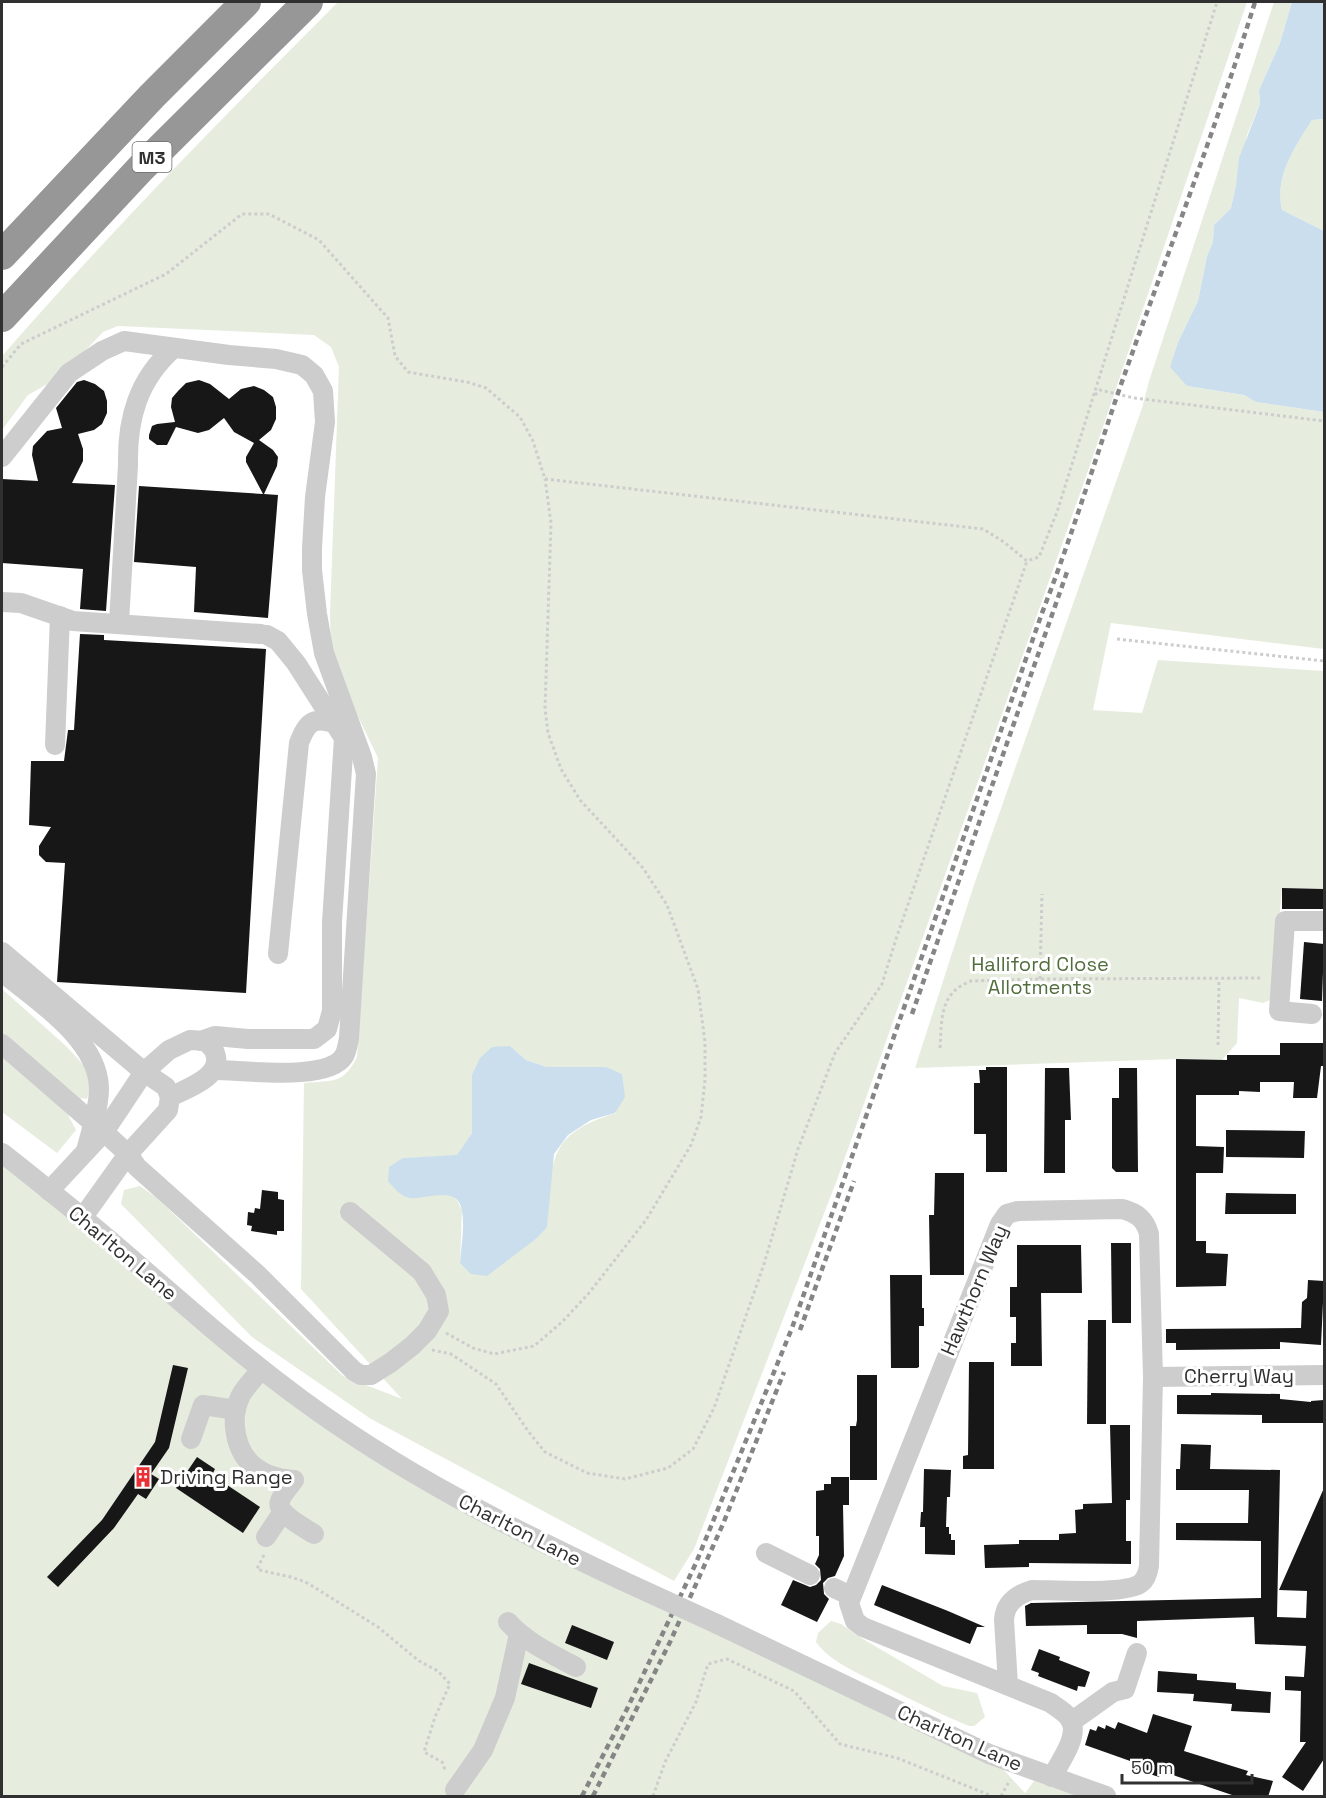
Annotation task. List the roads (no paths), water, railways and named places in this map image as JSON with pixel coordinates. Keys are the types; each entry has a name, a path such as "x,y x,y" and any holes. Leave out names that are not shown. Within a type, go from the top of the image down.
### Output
{"highway":[{"name":"M3","path":"2,255 152,96 246,2"},
{"name":"M3","path":"2,317 141,168 308,2"}],"street":[{"path":"2,457 69,373 102,351 124,341 229,356 276,359 302,365 314,375 323,390 325,422 315,497 312,570 324,653 344,738 332,922 332,1011 327,1029 314,1039 248,1039 215,1036 201,1041"},
{"path":"119,623 128,465 127,441 132,413 157,362 174,348"},
{"path":"2,602 21,603 73,621 264,634 278,641 296,663 342,722 362,757 366,774 349,1038 344,1056 330,1068 311,1073 214,1070"},
{"path":"56,745 60,616"},
{"path":"278,954 299,743 304,729 311,722 323,720 342,722"},
{"path":"1312,1014 1270,1011 1282,975 1285,921 1324,921"},
{"path":"2,952 144,1072 166,1087 170,1097 168,1110 128,1154 83,1217"},
{"path":"2,972 76,1034 89,1054 97,1072 98,1127"},
{"path":"49,1191 86,1151 98,1127 144,1072 169,1050 190,1040 206,1041 215,1054 214,1070 203,1080 170,1097"},
{"path":"2,1044 128,1154 137,1167 258,1275 354,1371 362,1375 370,1375 413,1345 433,1322 439,1311 436,1295 422,1272 350,1212"},
{"name":"Charlton Lane","path":"2,1153 83,1217 261,1369 345,1431 435,1487 527,1536 989,1754 1106,1797"},
{"name":"Hawthorn Way","path":"1008,1685 1004,1620 1005,1610 1012,1600 1021,1593 1032,1590 1121,1590 1143,1582 1149,1566 1153,1377 1149,1234 1141,1217 1122,1209 1018,1210 1007,1214 1000,1224 842,1592 849,1603 855,1621 863,1627 1051,1703 1071,1722"},
{"path":"261,1369 241,1396 236,1410 234,1420 236,1443 247,1461 262,1472 278,1479 294,1480 280,1500 279,1507 282,1513 314,1534"},
{"name":"Cherry Way","path":"1153,1377 1324,1375"},
{"path":"191,1439 202,1405 236,1410"},
{"path":"265,1546 282,1513"},
{"path":"766,1553 810,1575"},
{"path":"455,1790 483,1750 505,1698 514,1628 535,1645 576,1666"},
{"path":"1052,1778 1069,1745 1072,1734 1071,1722 1113,1692 1125,1689 1137,1653"}],"water":[{"path":"1292,2 1324,2 1324,119 1312,120 1293,152 1283,174 1280,198 1282,210 1324,231 1324,412 1256,402 1244,395 1187,386 1170,367 1179,340 1198,301 1207,256 1213,242 1214,225 1231,208 1239,158 1260,104 1259,90 1280,43"},
{"path":"510,1046 526,1060 547,1067 606,1067 622,1074 625,1097 615,1113 591,1120 568,1135 554,1154 547,1227 537,1238 487,1276 471,1274 460,1263 463,1224 459,1203 455,1198 441,1195 410,1198 403,1195 388,1181 389,1167 403,1158 457,1155 472,1133 472,1075 480,1058 492,1047"}],"railway":[{"path":"582,1796 627,1709 696,1563 792,1328 1072,531 1118,393 1206,149 1255,2"},
{"path":"912,1014 1067,572"},
{"path":"800,1330 854,1181"},
{"path":"593,1796 670,1642 723,1524 784,1372"}],"place":[{"name":"Driving Range","path":"143,1477"}],"park label":[{"name":"Halliford Close Allotments","path":"1040,976"}]}
